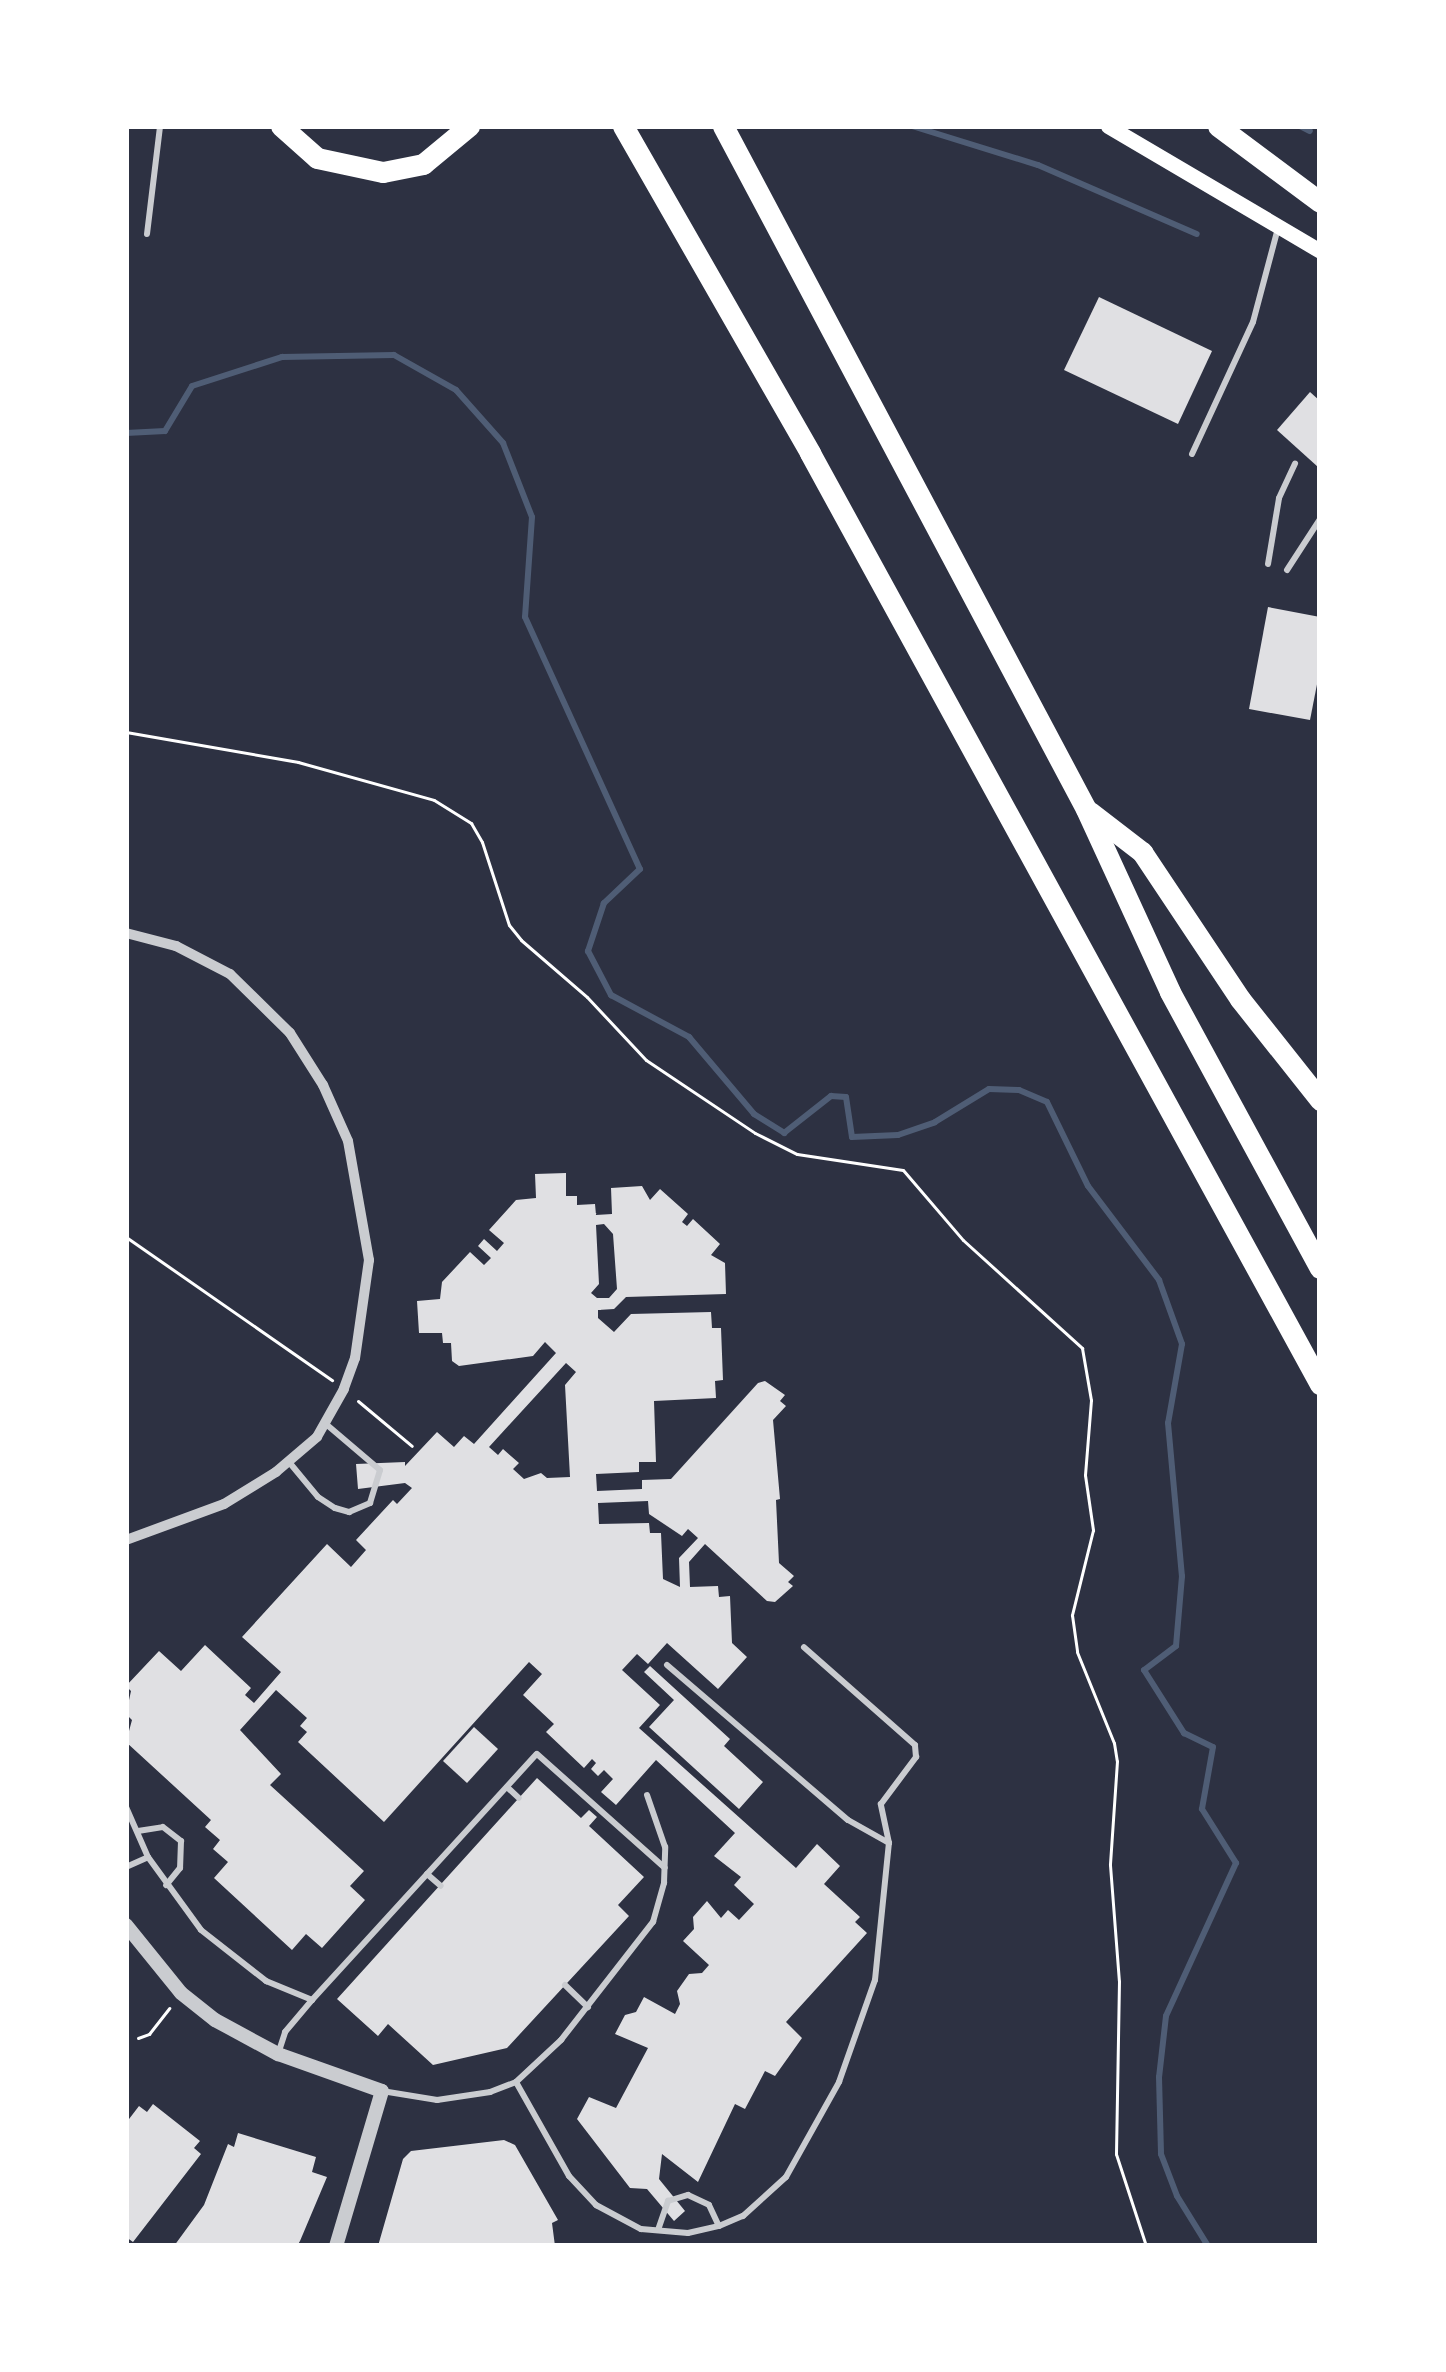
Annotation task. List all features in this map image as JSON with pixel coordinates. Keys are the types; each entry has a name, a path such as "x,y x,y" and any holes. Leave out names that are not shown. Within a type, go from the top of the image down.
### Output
{"highway":[{"path":"281,126 317,158 382,172 423,164 469,126"},
{"path":"623,126 810,453 1320,1384"},
{"path":"723,126 1086,809 1170,992 1320,1268"},
{"path":"1218,126 1320,202"},
{"path":"1086,809 1142,853 1240,999 1320,1100"}],"main road":[{"path":"1108,126 1320,251"}],"street":[{"path":"126,933 203,958 253,993 299,1046 334,1108 356,1169 369,1248 365,1314 344,1390 326,1424 290,1462 196,1519 126,1540"},
{"path":"126,1925 181,1993 215,2020 278,2054 382,2091 336,2246"}],"lane":[{"path":"147,234 160,126"},
{"path":"1192,454 1253,322 1279,225"},
{"path":"1268,564 1279,498 1295,464"},
{"path":"1287,570 1320,519"},
{"path":"290,1462 318,1497 349,1512 362,1510 380,1484 374,1460 326,1424"},
{"path":"515,2082 569,2176 596,2205 620,2221 688,2233 719,2226 743,2216 786,2177 839,2082 882,1948 889,1843 881,1804 916,1757 915,1745 803,1647"},
{"path":"668,1665 848,1820 889,1843"},
{"path":"278,2054 285,2032 312,2000 537,1754 665,1868"},
{"path":"507,1786 519,1798"},
{"path":"382,2091 463,2099 515,2082 588,2007 653,1922 665,1868 661,1828 647,1795"},
{"path":"126,1807 166,1886 230,1957 266,1981 312,2000"},
{"path":"136,1832 163,1827 181,1841 180,1868 166,1886"},
{"path":"126,1867 148,1857"},
{"path":"427,1874 441,1886"},
{"path":"565,1985 588,2007"},
{"path":"658,2230 668,2201 688,2195 709,2205 719,2226"}],"path":[{"path":"126,732 298,762 434,800 453,812 471,824 482,842 509,925 646,1060 755,1133 797,1154 903,1170 962,1240 1082,1348 1090,1400 1085,1475 1093,1530 1072,1615 1077,1652 1114,1743 1109,1865 1119,1981 1116,2154 1146,2246"},
{"path":"126,1237 344,1390 412,1446"},
{"path":"138,2038 149,2034 181,1993"}],"building":[{"path":"1099,297 1212,351 1178,424 1064,370"},
{"path":"1310,392 1320,401 1318,467 1277,430"},
{"path":"1268,607 1320,617 1320,669 1310,720 1249,709"},
{"path":"566,1173 566,1196 577,1196 577,1205 595,1204 596,1215 612,1214 611,1188 642,1186 650,1200 660,1189 688,1214 682,1222 687,1226 693,1219 720,1244 711,1255 725,1263 726,1294 626,1297 614,1309 598,1310 598,1318 614,1332 631,1314 711,1312 712,1328 721,1328 723,1380 715,1381 716,1398 654,1401 656,1462 639,1462 639,1472 596,1474 597,1491 642,1489 642,1480 671,1479 758,1383 765,1381 785,1395 780,1401 786,1406 773,1420 780,1499 776,1500 779,1563 794,1576 788,1582 793,1586 775,1602 767,1601 705,1544 689,1562 690,1587 718,1586 719,1597 730,1596 732,1643 747,1657 718,1689 667,1643 648,1664 637,1654 622,1670 660,1705 639,1728 796,1868 817,1844 840,1866 824,1884 860,1917 855,1922 867,1933 786,2022 802,2038 775,2076 765,2071 745,2109 735,2104 698,2182 662,2154 659,2179 685,2211 674,2221 647,2189 630,2188 577,2119 589,2097 616,2108 648,2048 615,2034 625,2015 636,2012 644,1997 675,2014 680,2004 677,1991 689,1974 702,1973 709,1965 683,1941 694,1929 693,1917 707,1901 721,1918 728,1910 739,1920 754,1904 734,1885 741,1877 714,1856 735,1833 656,1760 616,1805 601,1792 613,1779 604,1770 598,1776 591,1769 596,1763 592,1759 584,1768 546,1732 554,1724 523,1695 542,1674 529,1662 384,1822 298,1742 307,1732 300,1726 307,1718 276,1690 240,1730 281,1774 270,1785 364,1871 350,1886 365,1900 322,1948 306,1934 292,1950 214,1878 228,1862 213,1849 220,1840 205,1827 211,1820 126,1742 132,1720 126,1714 131,1691 126,1686 159,1651 181,1671 205,1645 251,1688 245,1695 254,1703 281,1672 242,1637 327,1544 351,1567 366,1550 356,1540 393,1500 397,1504 412,1488 405,1483 358,1489 356,1464 405,1462 405,1466 437,1432 454,1447 464,1436 474,1444 556,1353 545,1342 533,1356 459,1366 452,1361 451,1343 443,1343 442,1333 419,1333 417,1301 440,1299 442,1282 470,1252 484,1265 491,1258 478,1246 484,1239 497,1251 504,1243 489,1230 516,1200 536,1198 535,1174","holes":["604,1224 613,1234 617,1289 609,1298 597,1298 591,1293 599,1284 596,1225","566,1363 576,1372 565,1385 570,1477 547,1478 541,1473 524,1479 513,1469 519,1463 503,1449 498,1455 489,1447","648,1501 649,1514 682,1536 688,1529 698,1538 679,1558 680,1587 663,1579 661,1533 650,1533 649,1523 599,1524 598,1503"]},
{"path":"650,1666 730,1739 724,1746 763,1782 739,1809 649,1727 674,1700 644,1672"},
{"path":"474,1727 498,1749 467,1783 443,1761"},
{"path":"537,1778 581,1818 589,1810 597,1817 589,1826 644,1877 618,1905 629,1916 507,2048 433,2065 388,2024 378,2036 337,1999"},
{"path":"153,2104 200,2141 194,2148 201,2154 133,2242 126,2237 126,2123 139,2106 147,2112"},
{"path":"238,2133 316,2157 312,2172 327,2177 300,2241 297,2246 174,2246 204,2205 228,2144 234,2147"},
{"path":"504,2140 515,2145 558,2220 552,2223 555,2246 378,2246 403,2159 411,2151"}],"waterway":[{"path":"912,126 1038,165 1197,234"},
{"path":"1300,126 1310,131"},
{"path":"126,433 165,431 192,386 282,357 394,355 456,390 503,443 532,517 525,617 640,869 604,903 588,951 611,995 689,1037 754,1114 784,1133 831,1096 846,1097 852,1137 898,1135 935,1122 989,1089 1019,1090 1047,1102 1088,1186 1159,1280 1182,1344 1168,1423 1182,1576 1176,1646 1144,1670 1184,1733 1213,1747 1202,1809 1236,1863 1166,2016 1159,2077 1161,2154 1177,2196 1208,2246"}]}
